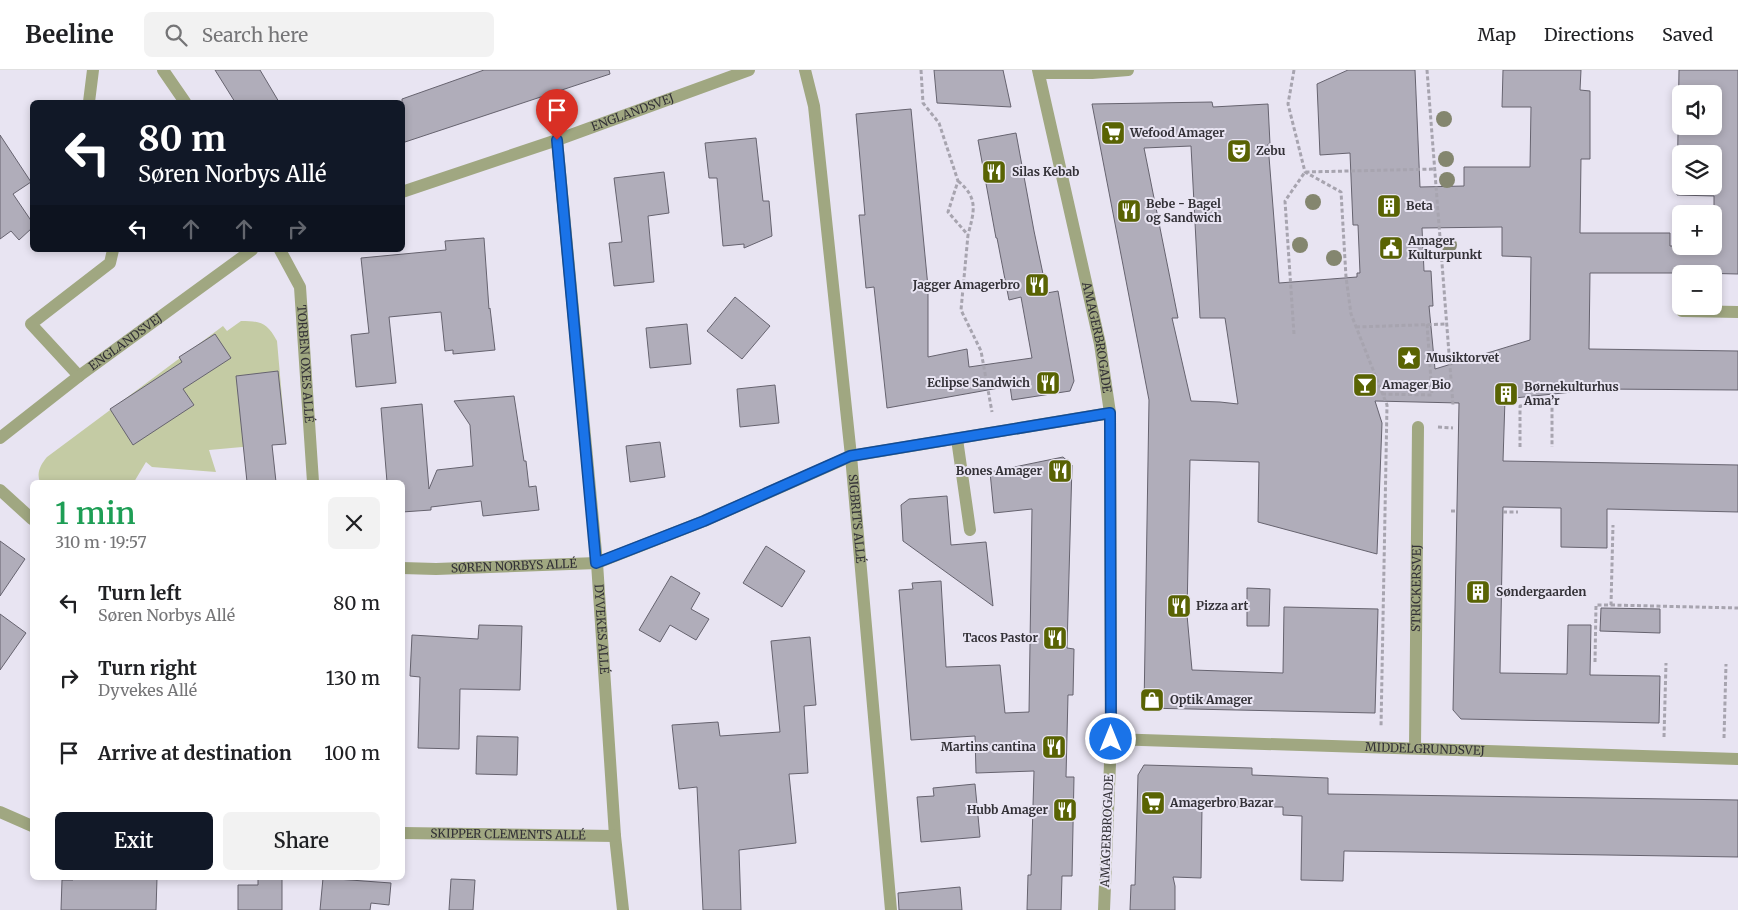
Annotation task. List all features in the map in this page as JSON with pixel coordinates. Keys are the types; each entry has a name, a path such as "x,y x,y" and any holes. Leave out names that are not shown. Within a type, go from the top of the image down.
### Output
{"street":[{"path":"89,100 92,70"},
{"path":"164,70 184,100"},
{"name":"ENGLANDSVEJ","path":"405,191 557,140 748,70"},
{"name":"SIGBRITS ALLÉ","path":"805,70 814,106 850,456 891,910"},
{"path":"1038,72 1092,73 1128,70"},
{"name":"AMAGERBROGADE","path":"1038,72 1100,344 1110,413 1111,739 1104,910"},
{"name":"DYVEKES ALLÉ","path":"557,140 596,563 615,836 623,910"},
{"path":"79,376 31,324 110,263 113,252"},
{"name":"ENGLANDSVEJ","path":"0,438 79,376 249,252"},
{"name":"TORBEN OXES ALLÉ","path":"281,252 300,287 313,480"},
{"path":"1722,312 1738,312"},
{"name":"SØREN NORBYS ALLÉ","path":"405,568 436,569 596,563 704,521 850,456 1110,413"},
{"name":"STRICKERSVEJ","path":"1415,748 1418,427"},
{"path":"957,439 970,530"},
{"path":"0,490 30,517"},
{"name":"MIDDELGRUNDSVEJ","path":"1111,739 1738,759"},
{"path":"0,812 30,825"},
{"name":"SKIPPER CLEMENTS ALLÉ","path":"405,832 615,836"}],"path":[{"path":"921,70 923,102 939,123 958,181 968,189 974,209 968,235 961,310 981,351 996,432"},
{"path":"1294,70 1288,104 1306,172 1340,192 1346,277 1351,314 1386,405 1382,748"},
{"path":"1427,70 1453,406"},
{"path":"1306,172 1435,168"},
{"path":"1294,334 1285,201 1306,172"},
{"path":"958,181 948,212 968,235"},
{"path":"1382,394 1432,395 1427,324"},
{"path":"1356,327 1447,324"},
{"path":"1520,446 1520,406 1552,403 1552,447"},
{"path":"1451,511 1456,511"},
{"path":"1503,512 1518,512"},
{"path":"1611,605 1612,525"},
{"path":"1595,662 1596,605 1738,608"},
{"path":"1663,756 1666,663"},
{"path":"1723,759 1726,664"}],"green space":[{"path":"241,321 259,323 270,330 277,341 286,443 209,450 216,472 152,467 146,462 135,480 40,480 40,469 47,457 223,326 227,331"}],"building":[{"path":"215,70 260,70 278,100 234,100"},
{"path":"484,70 609,70 610,74 405,142 405,100 402,99"},
{"path":"934,70 1003,70 1011,107 937,103"},
{"path":"1348,70 1415,70 1420,187 1464,186 1464,167 1530,167 1531,107 1502,107 1503,70 1581,70 1580,90 1590,91 1590,159 1581,159 1580,233 1670,233 1672,255 1722,255 1722,205 1714,205 1714,196 1677,195 1722,195 1722,145 1678,145 1678,135 1722,135 1722,85 1679,85 1679,70 1738,70 1738,274 1722,274 1722,265 1672,265 1672,273 1590,273 1589,349 1738,351 1738,390 1601,389 1505,399 1503,461 1738,465 1738,512 1607,509 1607,548 1561,547 1561,508 1503,507 1500,673 1567,674 1568,625 1591,625 1590,675 1660,676 1659,723 1461,719 1453,710 1459,403 1375,401 1382,423 1377,554 1258,522 1259,462 1190,460 1187,615 1192,670 1283,673 1284,607 1378,609 1375,713 1144,708 1149,400 1092,104 1212,102 1213,107 1268,104 1270,144 1268,144 1279,283 1357,277 1357,273 1360,273 1358,225 1353,225 1350,153 1320,155 1317,84","holes":["1191,146 1200,318 1225,318 1238,404 1191,401 1172,318 1178,318 1144,148","1502,227 1502,256 1531,257 1530,340 1435,369 1429,306 1433,306 1431,271 1424,271 1422,228"]},
{"path":"911,109 928,287 928,357 967,349 969,367 1032,358 1021,297 1009,300 978,140 1016,133 1047,293 1058,291 1074,381 1070,391 1012,400 1010,386 887,408 874,287 866,288 859,215 865,215 856,114"},
{"path":"0,135 30,180 30,183 13,194 30,219 30,230 19,240 11,231 0,239"},
{"path":"756,138 763,201 769,201 772,236 744,248 744,244 723,246 717,178 709,178 705,143"},
{"path":"664,172 669,213 648,216 654,282 614,286 609,243 622,242 614,178"},
{"path":"484,238 489,309 495,350 453,354 453,350 445,351 441,312 389,317 396,383 356,387 351,335 369,333 361,258 446,250 445,241"},
{"path":"735,297 770,326 742,359 707,331"},
{"path":"687,324 691,364 650,368 646,328"},
{"path":"215,334 231,358 183,389 194,405 133,445 110,409 182,362 179,357"},
{"path":"278,371 286,444 272,445 276,480 247,480 236,376"},
{"path":"775,385 779,423 740,427 737,389"},
{"path":"514,396 529,487 536,486 539,510 483,516 481,501 431,507 431,510 405,512 405,480 387,480 381,408 422,404 429,489 437,470 473,466 470,425 454,401"},
{"path":"660,442 665,477 630,482 626,446"},
{"path":"1063,457 1072,465 1067,648 1074,649 1073,695 1068,695 1066,777 1074,777 1072,876 1062,876 1061,910 1027,910 1028,875 1031,875 1034,771 976,773 975,736 911,740 899,590 913,589 912,583 941,581 946,667 1000,665 1005,713 1029,712 1032,509 994,513 990,472"},
{"path":"947,496 951,545 986,542 993,606 903,541 901,505 909,499"},
{"path":"0,541 25,559 0,596"},
{"path":"766,546 805,571 782,607 743,583"},
{"path":"671,576 700,593 691,609 709,619 696,640 670,625 660,642 639,630"},
{"path":"1247,588 1270,589 1269,626 1247,626"},
{"path":"1601,608 1660,609 1660,633 1600,631"},
{"path":"0,614 26,633 0,670"},
{"path":"479,625 522,626 520,690 460,689 459,749 418,748 420,677 410,676 412,635 478,639"},
{"path":"810,637 816,705 804,706 808,773 789,774 796,843 739,850 741,910 703,910 697,787 679,789 672,725 718,722 720,736 780,732 771,641"},
{"path":"477,736 518,737 517,775 476,774"},
{"path":"1144,765 1252,768 1252,775 1328,778 1328,794 1738,800 1738,857 1344,851 1343,881 1301,880 1302,816 1283,815 1283,807 1202,807 1201,878 1173,877 1175,910 1130,910 1131,885 1135,885 1138,775"},
{"path":"975,784 980,837 921,842 917,797 934,796 933,788"},
{"path":"451,879 475,880 473,910 449,910"},
{"path":"62,880 157,880 156,910 61,910"},
{"path":"258,880 282,880 282,910 238,910 238,885 258,885"},
{"path":"323,880 391,883 389,905 371,903 370,910 320,910"},
{"path":"960,887 962,910 899,910 898,893"}],"place":[{"name":"Wefood Amager","path":"1113,133"},
{"name":"Zebu","path":"1239,151"},
{"name":"Silas Kebab","path":"994,172"},
{"name":"Beta","path":"1389,206"},
{"name":"Bebe - Bagel og Sandwich","path":"1129,211"},
{"name":"Amager Kulturpunkt","path":"1391,248"},
{"name":"Jagger Amagerbro","path":"1037,285"},
{"name":"Musiktorvet","path":"1409,358"},
{"name":"Eclipse Sandwich","path":"1048,383"},
{"name":"Amager Bio","path":"1365,385"},
{"name":"Børnekulturhus Ama’r","path":"1506,394"},
{"name":"Bones Amager","path":"1060,471"},
{"name":"Søndergaarden","path":"1478,592"},
{"name":"Pizza art","path":"1179,606"},
{"name":"Tacos Pastor","path":"1055,638"},
{"name":"Optik Amager","path":"1152,700"},
{"name":"Martins cantina","path":"1054,747"},
{"name":"Amagerbro Bazar","path":"1153,803"},
{"name":"Hubb Amager","path":"1065,810"}],"route":[{"path":"557,140 596,563 704,521 850,456 1110,413 1111,739"}]}
